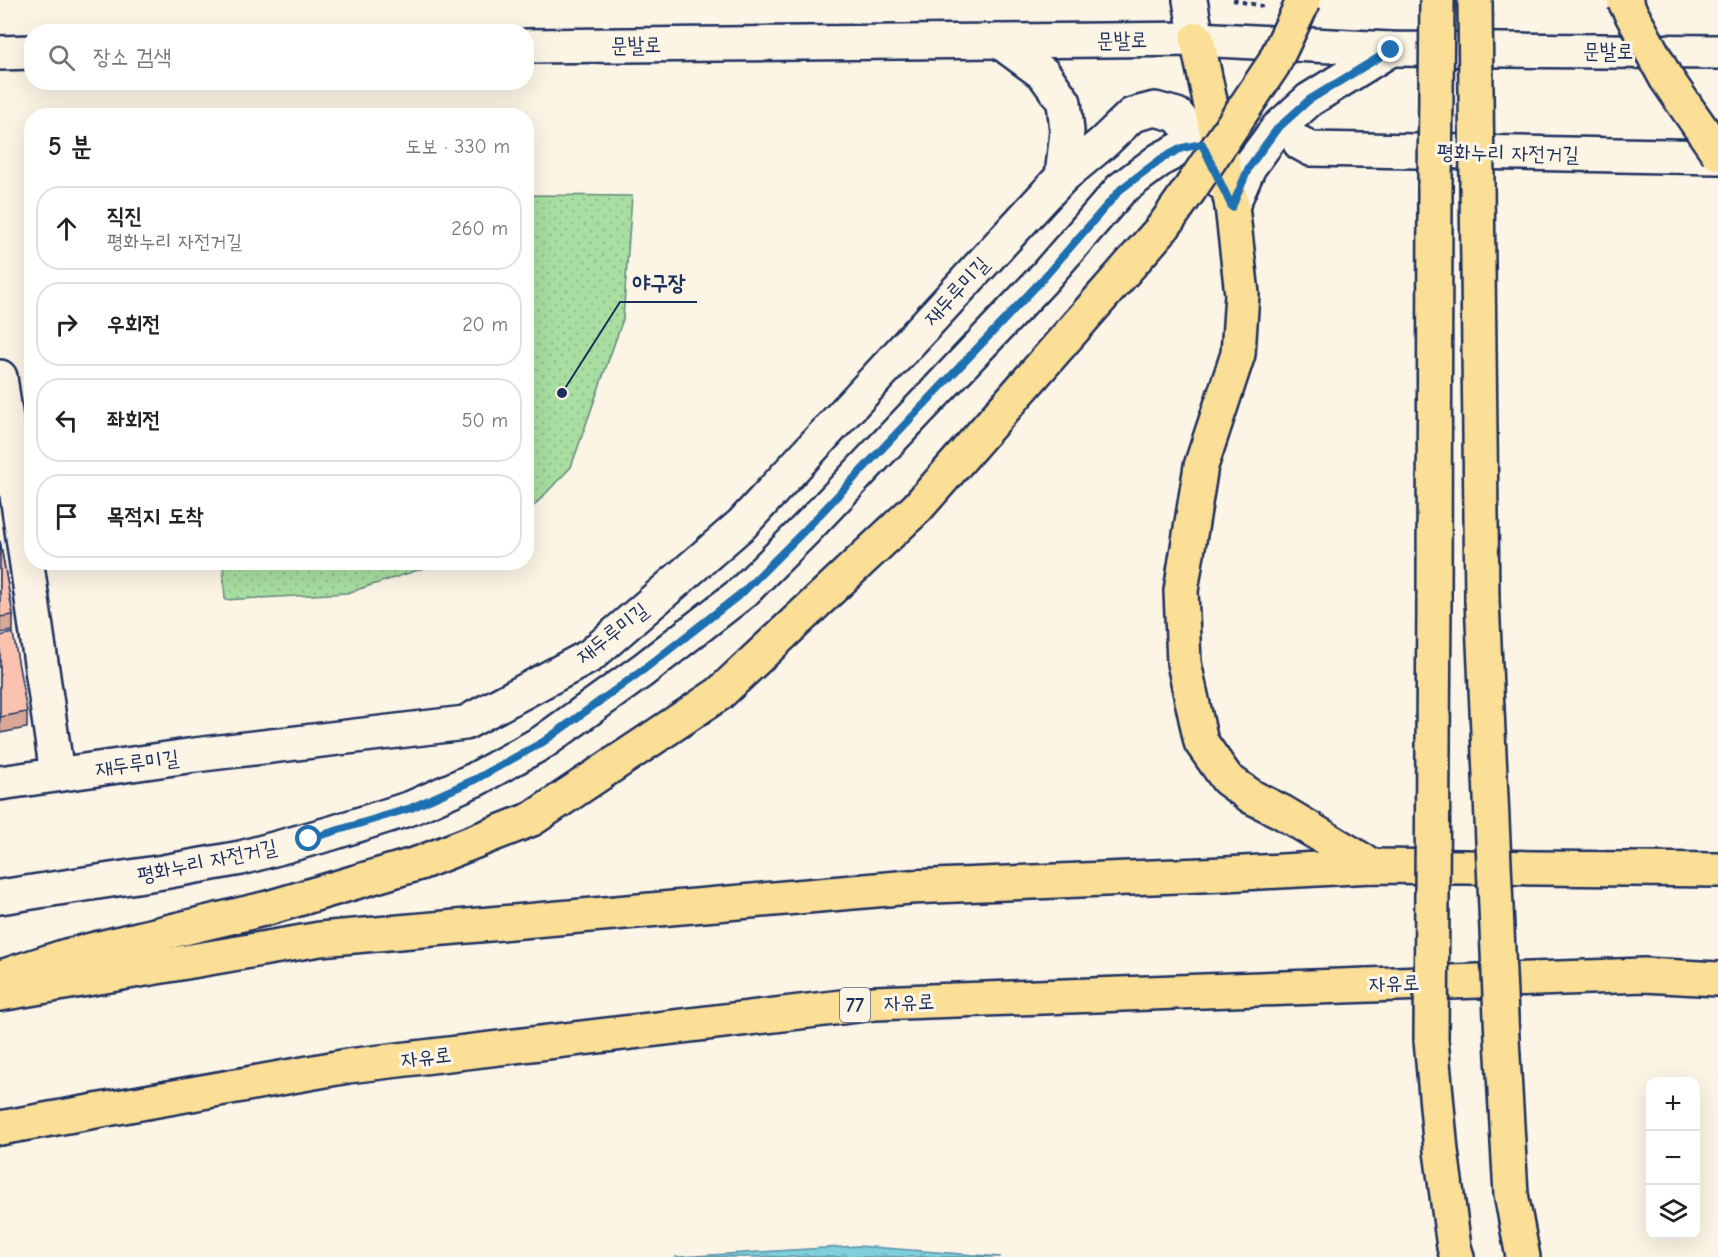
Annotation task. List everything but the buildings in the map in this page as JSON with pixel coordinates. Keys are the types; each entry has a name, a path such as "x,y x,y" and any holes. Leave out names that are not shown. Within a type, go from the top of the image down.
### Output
{"highway":[{"path":"0,977 66,956 268,908 420,863 532,819 719,694 917,508 1164,226 1273,65 1304,0"},
{"path":"1437,0 1431,1040 1441,1151 1457,1257"},
{"path":"1475,0 1482,600 1511,1194 1523,1257"},
{"path":"1624,0 1666,78 1718,155"},
{"path":"1197,39 1232,207 1242,294 1238,354 1201,466 1181,591 1184,663 1201,742 1227,779 1372,866"},
{"path":"0,994 320,939 910,887 1372,866 1718,870"},
{"path":"1644,975 1718,986"},
{"name":"자유로","path":"0,1128 348,1066 875,1003 1644,975 1718,979"}],"street":[{"path":"1190,0 1197,39"},
{"name":"문발로","path":"534,46 1197,39 1391,50 1718,52"},
{"path":"999,41 1044,74 1064,102 1067,131 1062,177"},
{"path":"1232,207 1249,167 1277,129 1309,100 1391,50"},
{"path":"0,53 24,52"},
{"name":"재두루미길","path":"0,783 206,754 465,723 590,656 742,524 1062,177 1132,115 1155,109 1177,115 1202,144 1232,207"},
{"name":"평화누리 자전거길","path":"1300,143 1311,149 1718,155"},
{"name":"평화누리 자전거길","path":"0,897 241,858 332,833 411,808 476,779 543,742 643,670 743,592 806,529 1033,289 1121,189 1161,159 1182,148 1202,144"},
{"path":"0,376 24,544"},
{"path":"28,570 57,774"}],"path":[{"path":"1233,0 1268,7"}],"green space":[{"path":"534,195 632,196 623,319 571,467 534,506"},
{"path":"223,570 418,570 347,593 225,600"}],"water":[{"path":"858,1246 1001,1257 679,1257"}],"place":[{"name":"야구장","path":"562,393"}],"route":[{"path":"309,839 411,808 476,779 543,742 643,670 743,592 806,529 1041,281 1121,189 1161,159 1182,148 1202,144 1232,207 1249,167 1277,129 1309,100 1391,50"}]}
